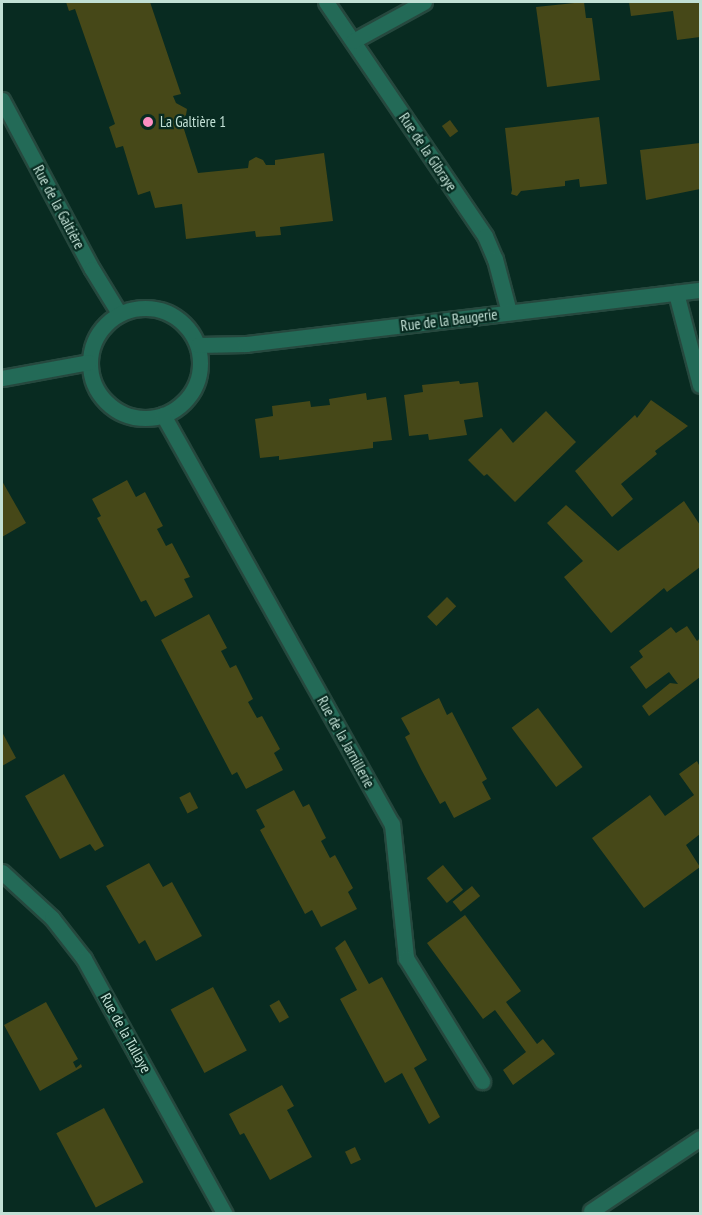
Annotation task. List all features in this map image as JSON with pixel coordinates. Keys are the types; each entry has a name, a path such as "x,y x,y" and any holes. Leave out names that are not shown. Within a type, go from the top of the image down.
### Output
{"street":[{"name":"Rue de la Gibraye","path":"326,2 485,236 495,259 509,312"},
{"path":"352,42 424,2"},
{"name":"Rue de la Galtière","path":"2,100 92,269 119,313"},
{"name":"Rue de la Baugerie","path":"198,345 246,344 700,290"},
{"path":"676,293 700,385"},
{"path":"142,307 165,311 182,322 198,345 200,367 194,389 181,405 163,415 137,418 114,409 97,390 89,362 97,333 119,313 142,307"},
{"path":"2,378 89,362"},
{"name":"Rue de la Jarnillerie","path":"163,415 392,824 406,957 482,1081"},
{"name":"Rue de la Tullaye","path":"2,872 52,918 84,959 225,1214"},
{"path":"591,1210 700,1138"}],"building":[{"name":"La Galtière 1","path":"66,2 150,2 181,94 173,96 176,103 187,109 186,115 181,120 198,173 248,168 249,161 256,157 263,160 266,165 275,165 275,160 324,153 333,221 280,227 281,235 256,237 255,231 186,239 182,204 155,208 150,191 138,195 123,146 116,148 109,127 115,124 75,9 69,11"},
{"path":"584,2 586,18 592,18 600,80 547,87 536,7"},
{"path":"629,2 700,2 700,37 677,40 673,11 631,16"},
{"path":"599,117 607,184 580,187 579,179 565,181 565,186 521,191 517,196 511,194 505,128"},
{"path":"450,120 458,131 450,137 442,126"},
{"path":"700,143 700,189 646,200 640,150"},
{"path":"459,381 460,384 478,382 483,417 464,420 467,435 429,440 428,434 409,436 404,395 423,392 422,385"},
{"path":"366,393 367,400 386,397 392,440 373,442 373,448 279,460 279,456 260,458 255,419 273,416 272,406 310,401 311,407 330,405 329,399"},
{"path":"651,400 688,426 655,451 657,454 621,484 633,499 612,517 575,471 635,415 637,418"},
{"path":"546,411 576,442 515,502 487,474 484,476 468,460 501,428 513,443"},
{"path":"127,480 136,497 145,492 163,526 157,529 166,546 172,543 190,577 184,579 193,597 155,617 146,600 141,602 97,518 101,516 92,499"},
{"path":"2,481 26,523 2,537"},
{"path":"684,501 700,525 700,567 667,592 664,588 611,633 564,577 583,561 547,523 566,505 618,551"},
{"path":"447,597 456,606 436,626 427,617"},
{"path":"209,614 227,648 221,651 230,668 236,665 253,699 248,702 257,718 262,716 280,749 274,753 283,770 246,789 237,772 232,775 161,640"},
{"path":"687,626 697,641 700,638 700,677 649,716 642,706 670,683 678,684 669,672 646,689 630,667 643,657 639,651 671,627 676,633"},
{"path":"439,698 447,715 452,712 487,779 482,782 491,799 454,818 445,801 440,804 422,771 405,737 410,734 401,718"},
{"path":"538,708 583,767 556,787 512,728"},
{"path":"2,732 16,758 2,766"},
{"path":"697,761 700,767 700,834 686,845 700,867 644,908 592,838 650,795 665,816 694,795 679,774"},
{"path":"64,774 104,846 95,851 90,844 60,859 25,796"},
{"path":"294,790 303,807 309,804 326,838 321,841 330,858 335,855 353,888 348,892 357,909 321,927 312,910 305,914 260,830 265,827 256,810"},
{"path":"190,792 198,808 187,813 179,797"},
{"path":"149,863 163,887 172,882 202,936 156,961 145,940 139,944 106,886"},
{"path":"443,865 463,890 447,903 427,878"},
{"path":"472,886 480,896 461,912 453,902"},
{"path":"465,915 521,991 506,1002 537,1044 543,1039 555,1054 513,1085 503,1070 526,1052 495,1010 483,1019 427,943"},
{"path":"345,940 369,984 382,977 427,1060 414,1068 440,1117 429,1124 402,1073 385,1083 340,999 357,990 335,948"},
{"path":"213,987 247,1051 204,1073 171,1010"},
{"path":"279,1000 289,1017 279,1023 269,1006"},
{"path":"46,1002 78,1059 73,1062 76,1068 81,1064 82,1067 40,1091 4,1025"},
{"path":"282,1085 294,1106 287,1110 312,1157 270,1180 244,1133 240,1135 229,1114"},
{"path":"104,1108 143,1182 96,1208 56,1133"},
{"path":"355,1147 361,1160 351,1164 345,1152"}],"place":[{"name":"La Galtière 1","path":"148,122"}]}
